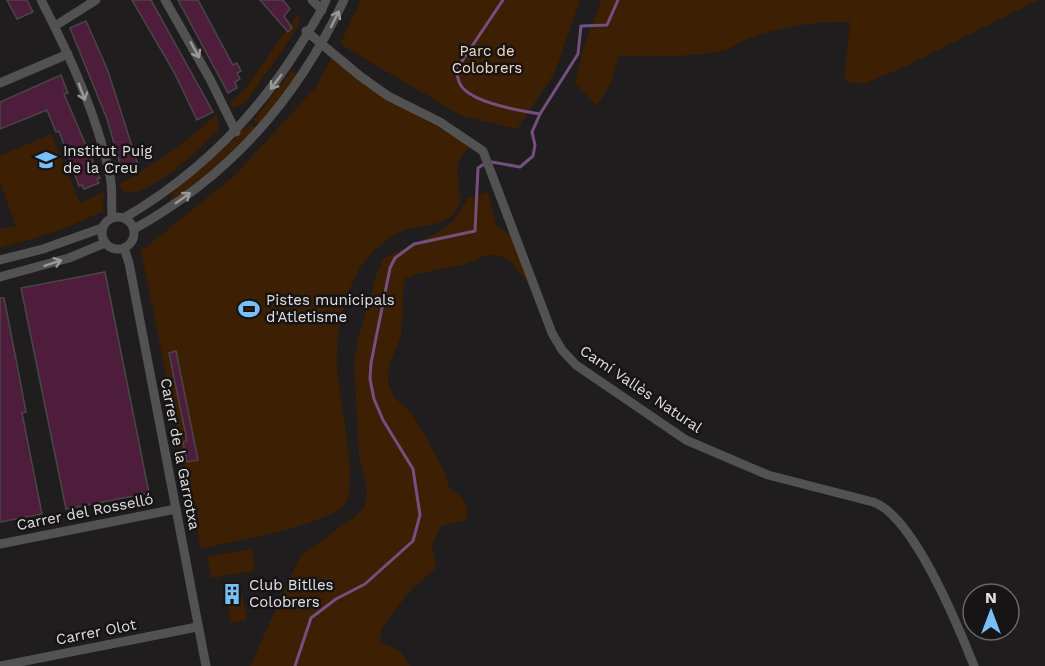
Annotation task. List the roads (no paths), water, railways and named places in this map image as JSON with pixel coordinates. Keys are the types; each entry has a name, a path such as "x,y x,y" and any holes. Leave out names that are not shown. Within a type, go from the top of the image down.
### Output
{"street":[{"path":"0,260 43,249 102,228 112,217 111,178 99,133 68,54 41,0"},
{"path":"55,26 96,0"},
{"path":"165,0 210,78 236,132"},
{"path":"312,0 322,10"},
{"path":"112,217 124,218 177,182 236,132 258,107 322,10 326,0"},
{"path":"134,229 185,198 225,166 268,122 322,44 344,0"},
{"name":"Camí Vallès Natural","path":"307,32 388,96 440,122 483,151 552,333 570,358 696,445 768,476 882,506 903,526 932,574 975,666"},
{"path":"0,83 68,54"},
{"path":"102,228 105,243 113,249 124,248 133,238 134,229 124,218"},
{"path":"0,277 69,258 105,243"},
{"name":"Carrer de la Garrotxa","path":"124,248 129,263 206,666"},
{"name":"Carrer del Rosselló","path":"0,544 176,508"},
{"name":"Carrer Olot","path":"0,666 197,627"}],"waterway":[{"path":"503,0 456,70 459,81 465,90 484,101 540,114"},
{"path":"492,162 520,167 533,156 535,145 532,132 540,114 578,54 581,26 607,25 618,0"},
{"path":"295,666 311,618 336,599 365,584 413,541 420,515 413,469 383,420 374,399 370,379 371,363 390,268 395,258 414,244 475,231 478,168 484,164"}],"place":[{"name":"Institut Puig de la Creu","path":"46,160"},
{"name":"Pistes municipals d'Atletisme","path":"249,309"},
{"name":"Club Bitlles Colobrers","path":"232,594"}],"park label":[{"name":"Parc de Colobrers","path":"487,60"}]}
